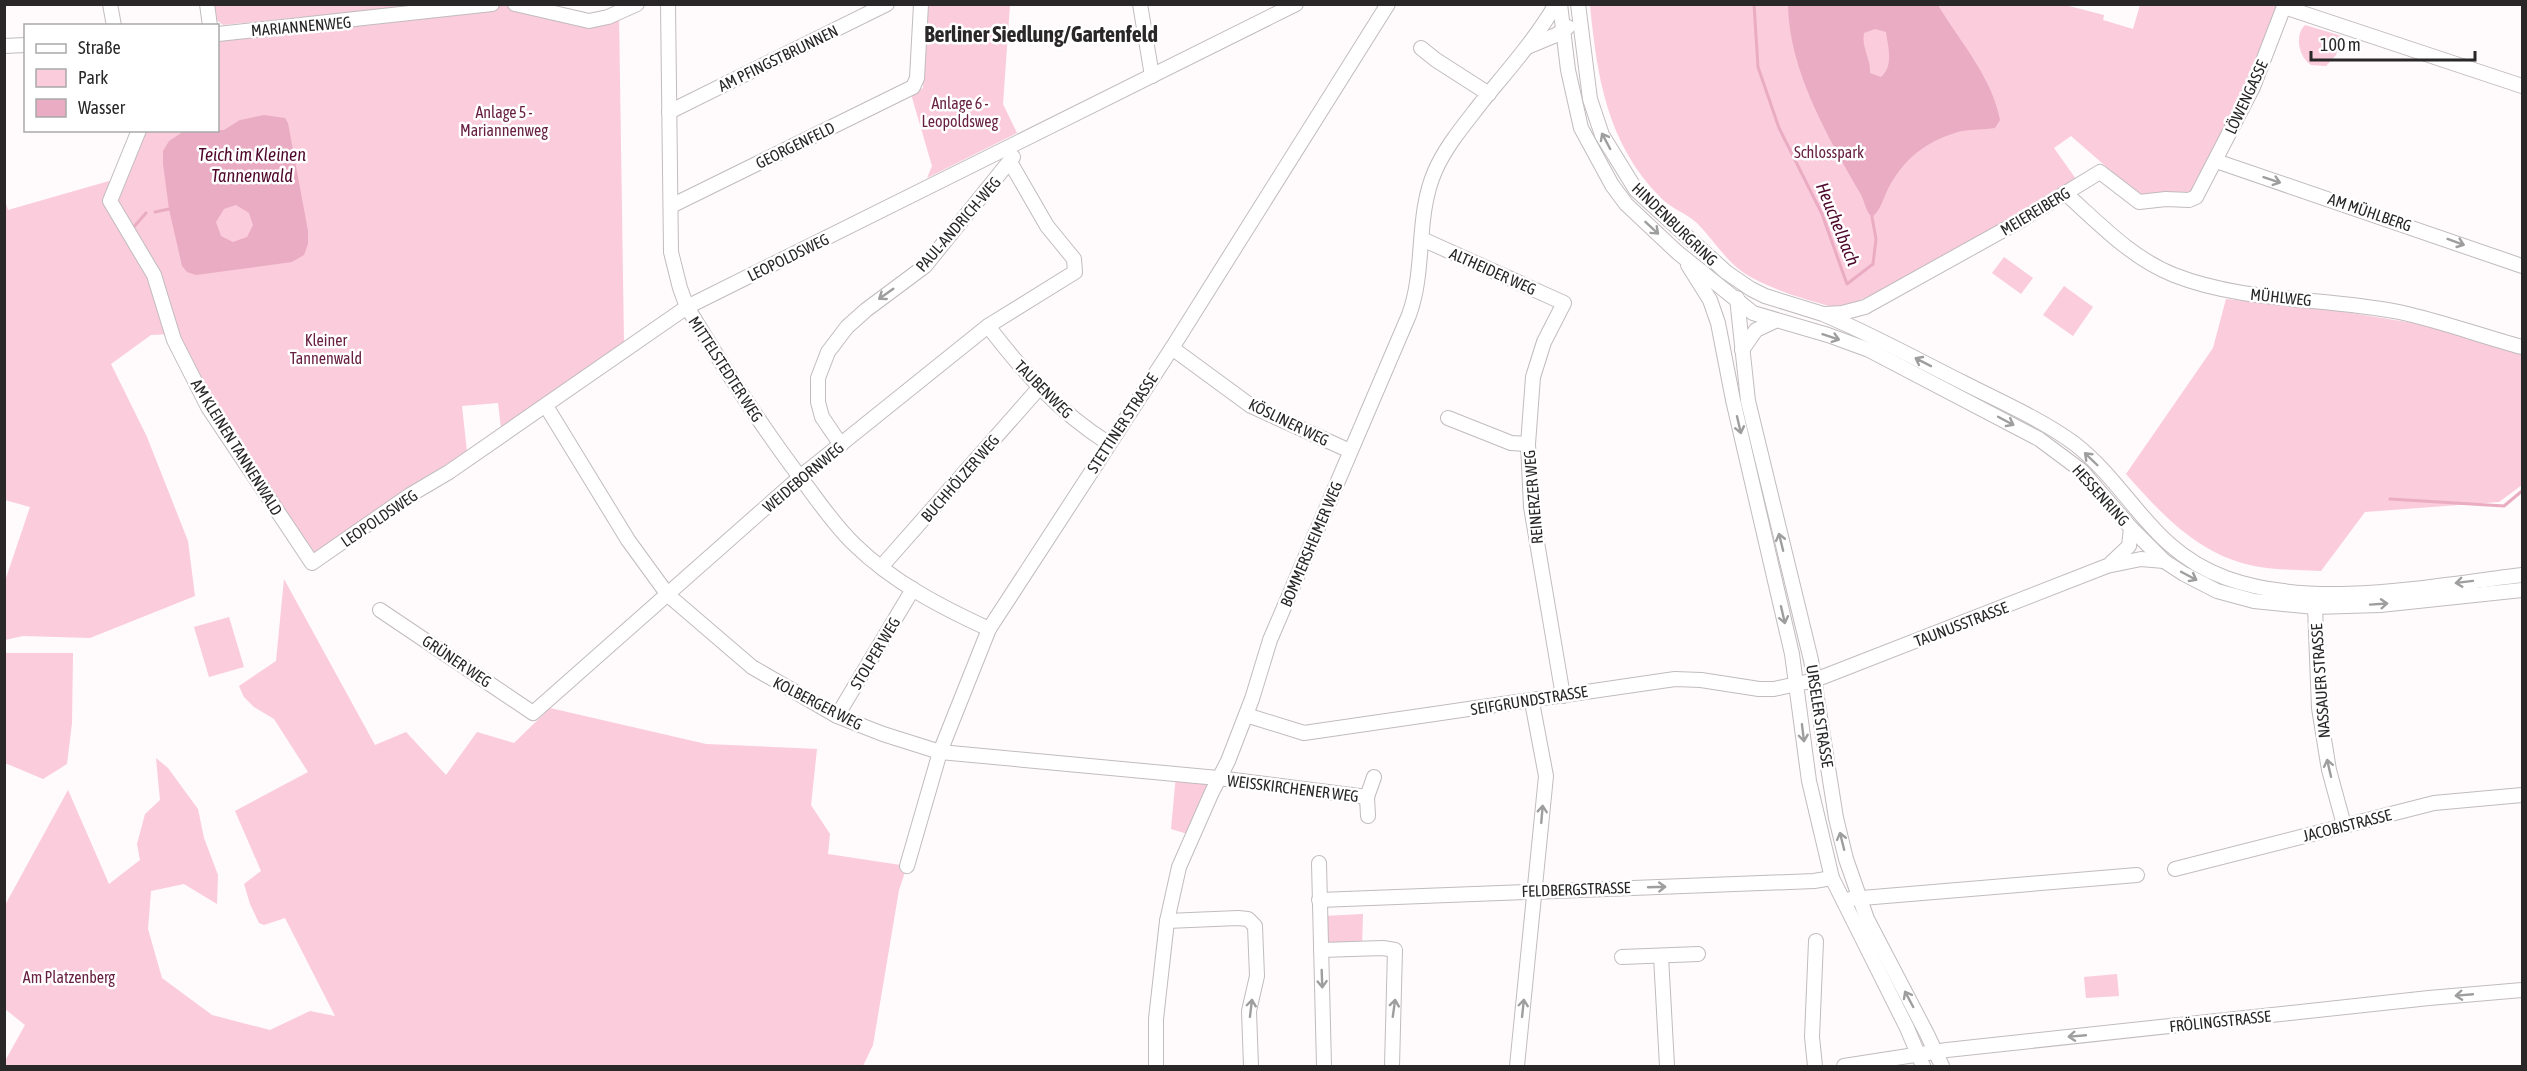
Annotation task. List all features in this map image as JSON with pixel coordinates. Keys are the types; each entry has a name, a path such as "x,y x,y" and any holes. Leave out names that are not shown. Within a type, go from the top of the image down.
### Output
{"street":[{"path":"110,4 114,24"},
{"path":"207,4 210,24"},
{"name":"MARIANNENWEG","path":"219,34 492,4"},
{"path":"515,4 589,21 608,17 637,4"},
{"name":"MITTELSTEDTER WEG","path":"668,4 671,252 687,307 747,403 800,477 854,544 881,567 913,589 947,609 989,629"},
{"name":"AM PFINGSTBRUNNEN","path":"669,112 888,4"},
{"name":"GEORGENFELD","path":"671,206 903,93 917,81 921,4"},
{"path":"1140,4 1152,76"},
{"name":"LEOPOLDSWEG","path":"312,563 546,406 687,307 1296,4"},
{"name":"STETTINER STRASSE","path":"907,866 940,752 989,629 1172,348 1388,4"},
{"name":"HINDENBURGRING","path":"1558,4 1566,60 1581,128 1606,177 1626,204 1677,252"},
{"name":"BOMMERSHEIMER WEG","path":"1156,1066 1156,1019 1167,921 1179,867 1218,778 1228,761 1246,715 1270,640 1413,306 1417,290 1428,191 1435,171 1453,139 1527,47 1558,4"},
{"path":"1527,47 1549,39 1573,22 1579,5"},
{"name":"HINDENBURGRING","path":"1579,5 1590,99 1602,135 1636,190 1726,272"},
{"path":"2284,6 2523,86"},
{"name":"LÖWENGASSE","path":"2203,187 2253,87 2284,6"},
{"path":"1534,35 1548,28 1563,30 1580,41 1584,51"},
{"path":"1549,39 1559,45 1566,60"},
{"path":"4,46 24,45"},
{"path":"1421,48 1489,93"},
{"name":"AM KLEINEN TANNENWALD","path":"139,132 110,201 154,275 174,340 208,407 312,563"},
{"name":"PAUL-ANDRICH-WEG","path":"841,445 822,417 818,402 818,378 828,352 847,327 866,310 925,266 1010,162 1022,142"},
{"name":"AM MÜHLBERG","path":"2216,161 2523,266"},
{"name":"WEIDEBORNWEG","path":"533,713 800,477 988,326 1073,273 1076,266 1071,255 1047,226 1010,162"},
{"name":"MEIEREIBERG","path":"1823,314 1842,313 1865,307 1983,242 2100,172 2139,202 2191,199 2199,195 2203,187"},
{"name":"MÜHLWEG","path":"2065,193 2134,253 2173,275 2204,285 2243,293 2399,312 2523,347"},
{"name":"ALTHEIDER WEG","path":"1422,239 1564,303"},
{"name":"HESSENRING","path":"1677,252 1759,316 1828,335 1869,350 2039,438 2082,471 2131,528 2164,561 2217,591 2254,601 2315,607 2380,605 2523,590"},
{"name":"URSELER STRASSE","path":"1677,252 1712,304 1797,684 1809,781 1832,878 1921,1061"},
{"name":"HESSENRING","path":"1726,272 1765,296 1823,314 1875,337 2033,417 2073,443 2092,459 2165,542 2194,563 2227,578 2254,587 2325,594 2412,588 2523,575"},
{"name":"URSELER STRASSE","path":"1726,272 1738,301 1748,401 1815,680 1836,818 1858,898 1942,1066"},
{"path":"1738,301 1748,297 1765,296"},
{"name":"URSELER STRASSE","path":"1727,368 1726,315 1738,301"},
{"name":"REINERZER WEG","path":"1563,696 1532,507 1528,444 1533,377 1544,342 1564,303"},
{"path":"1865,307 1868,328 1875,337"},
{"path":"1742,350 1756,330 1775,321"},
{"name":"TAUBENWEG","path":"988,326 1013,360 1039,388 1069,416 1108,443"},
{"name":"KÖSLINER WEG","path":"1172,348 1251,406 1350,451"},
{"name":"BUCHHÖLZER WEG","path":"881,567 1039,388"},
{"name":"KOLBERGER WEG","path":"546,406 628,540 668,595 752,667 837,717 940,752 1218,778"},
{"path":"1448,418 1511,443 1528,444"},
{"name":"TAUNUSSTRASSE","path":"2107,566 2128,546 2131,528"},
{"name":"TAUNUSSTRASSE","path":"1815,680 2107,566 2141,559 2164,561"},
{"name":"STOLPER WEG","path":"837,717 913,589"},
{"name":"NASSAUER STRASSE","path":"2315,607 2321,724 2329,770 2344,825"},
{"name":"GRÜNER WEG","path":"380,610 533,713"},
{"name":"SEIFGRUNDSTRASSE","path":"1246,715 1304,733 1532,702 1601,688 1675,679 1701,680 1759,689 1815,680"},
{"path":"1517,1066 1546,776 1532,702"},
{"name":"WEISSKIRCHENER WEG","path":"1368,816 1367,797 1374,777"},
{"name":"WEISSKIRCHENER WEG","path":"1218,778 1367,797"},
{"name":"JACOBISTRASSE","path":"2175,869 2434,802 2523,795"},
{"path":"1318,863 1324,1066"},
{"path":"1842,901 2137,875"},
{"name":"FELDBERGSTRASSE","path":"1319,900 1814,881 1832,878"},
{"path":"1167,921 1238,918 1248,919 1255,926 1257,976 1249,1011 1251,1066"},
{"path":"1815,1066 1812,1037 1816,941"},
{"path":"1321,950 1383,948 1395,951 1396,991 1392,1066"},
{"path":"1622,957 1698,954"},
{"path":"1661,956 1667,1066"},
{"name":"FRÖLINGSTRASSE","path":"1845,1066 1921,1061 1936,1051 2523,990"}],"green space":[{"path":"212,5 426,5 223,25 214,18"},
{"path":"492,5 515,5 589,21 619,13 624,344 501,428 498,403 462,406 467,452 405,489 312,558 270,499 173,334 151,335 111,364 147,437 188,541 195,596 90,638 23,636 5,640 5,581 30,507 5,500 4,198 8,210 116,179 113,202 143,132 219,132 219,39"},
{"name":"Anlage 6 - Leopoldsweg","path":"927,5 1010,5 1003,104 1017,133 927,178 932,166 911,94 923,88"},
{"name":"Schlosspark","path":"1590,5 2065,5 2104,15 2103,20 2133,29 2140,5 2279,5 2246,87 2193,193 2141,197 2071,136 2054,148 2076,179 1934,263 1845,307 1837,308 1777,289 1744,273 1725,256 1697,223 1664,201 1642,176 1616,132 1608,108 1596,58"},
{"path":"2305,25 2342,36 2336,55 2326,66 2311,65 2303,57 2299,40"},
{"path":"2004,257 2033,278 2021,294 1992,273"},
{"path":"2064,286 2093,307 2073,336 2043,315"},
{"path":"2226,299 2320,308 2413,323 2522,351 2522,485 2499,502 2365,512 2321,571 2260,567 2220,555 2202,545 2169,520 2126,474 2213,348"},
{"name":"Am Platzenberg","path":"284,579 375,745 406,732 446,775 477,732 514,743 550,708 706,744 817,749 811,805 830,834 828,854 907,866 899,890 873,1045 863,1066 5,1066 5,1061 25,1025 5,1009 4,907 68,790 109,884 140,860 137,844 145,814 160,800 156,758 168,768 198,809 204,838 218,875 217,904 184,884 151,891 148,929 162,978 212,1015 270,1030 310,1011 335,1016 285,918 264,925 259,923 244,884 261,871 235,811 308,772 274,719 254,707 244,697 239,686 276,661"},
{"path":"229,617 244,667 209,677 194,627"},
{"path":"5,653 73,653 72,723 67,764 43,779 5,763"},
{"path":"1176,775 1218,778 1194,836 1171,829"},
{"path":"1363,914 1362,946 1333,947 1324,939 1324,916"},
{"path":"2117,974 2119,996 2086,998 2084,977"}],"water":[{"path":"1788,5 1938,5 1983,74 2000,120 1995,128 1966,130 1950,134 1920,150 1896,175 1878,211 1872,217 1812,103 1795,54","holes":["1875,29 1886,32 1889,62 1881,77 1870,73 1863,38 1864,33"]},
{"name":"Teich im Kleinen Tannenwald","path":"264,115 285,118 288,123 308,231 308,244 304,255 292,262 196,275 187,272 182,266 169,209 163,151 169,141 182,132 224,130 240,120","holes":["236,205 249,213 253,225 247,237 233,242 221,236 216,222 224,209"]}],"waterway":[{"name":"Heuchelbach","path":"1754,4 1758,67 1779,128 1822,214 1847,284 1873,264 1876,239 1872,217"},
{"path":"155,212 169,209"},
{"path":"132,229 146,213"},
{"name":"Heuchelbach","path":"2390,499 2504,506 2522,491"}],"district":[{"name":"Berliner Siedlung/Gartenfeld","path":"1041,34"}],"park label":[{"name":"Anlage 5 - Mariannenweg","path":"504,121"},
{"name":"Kleiner Tannenwald","path":"326,349"}]}
